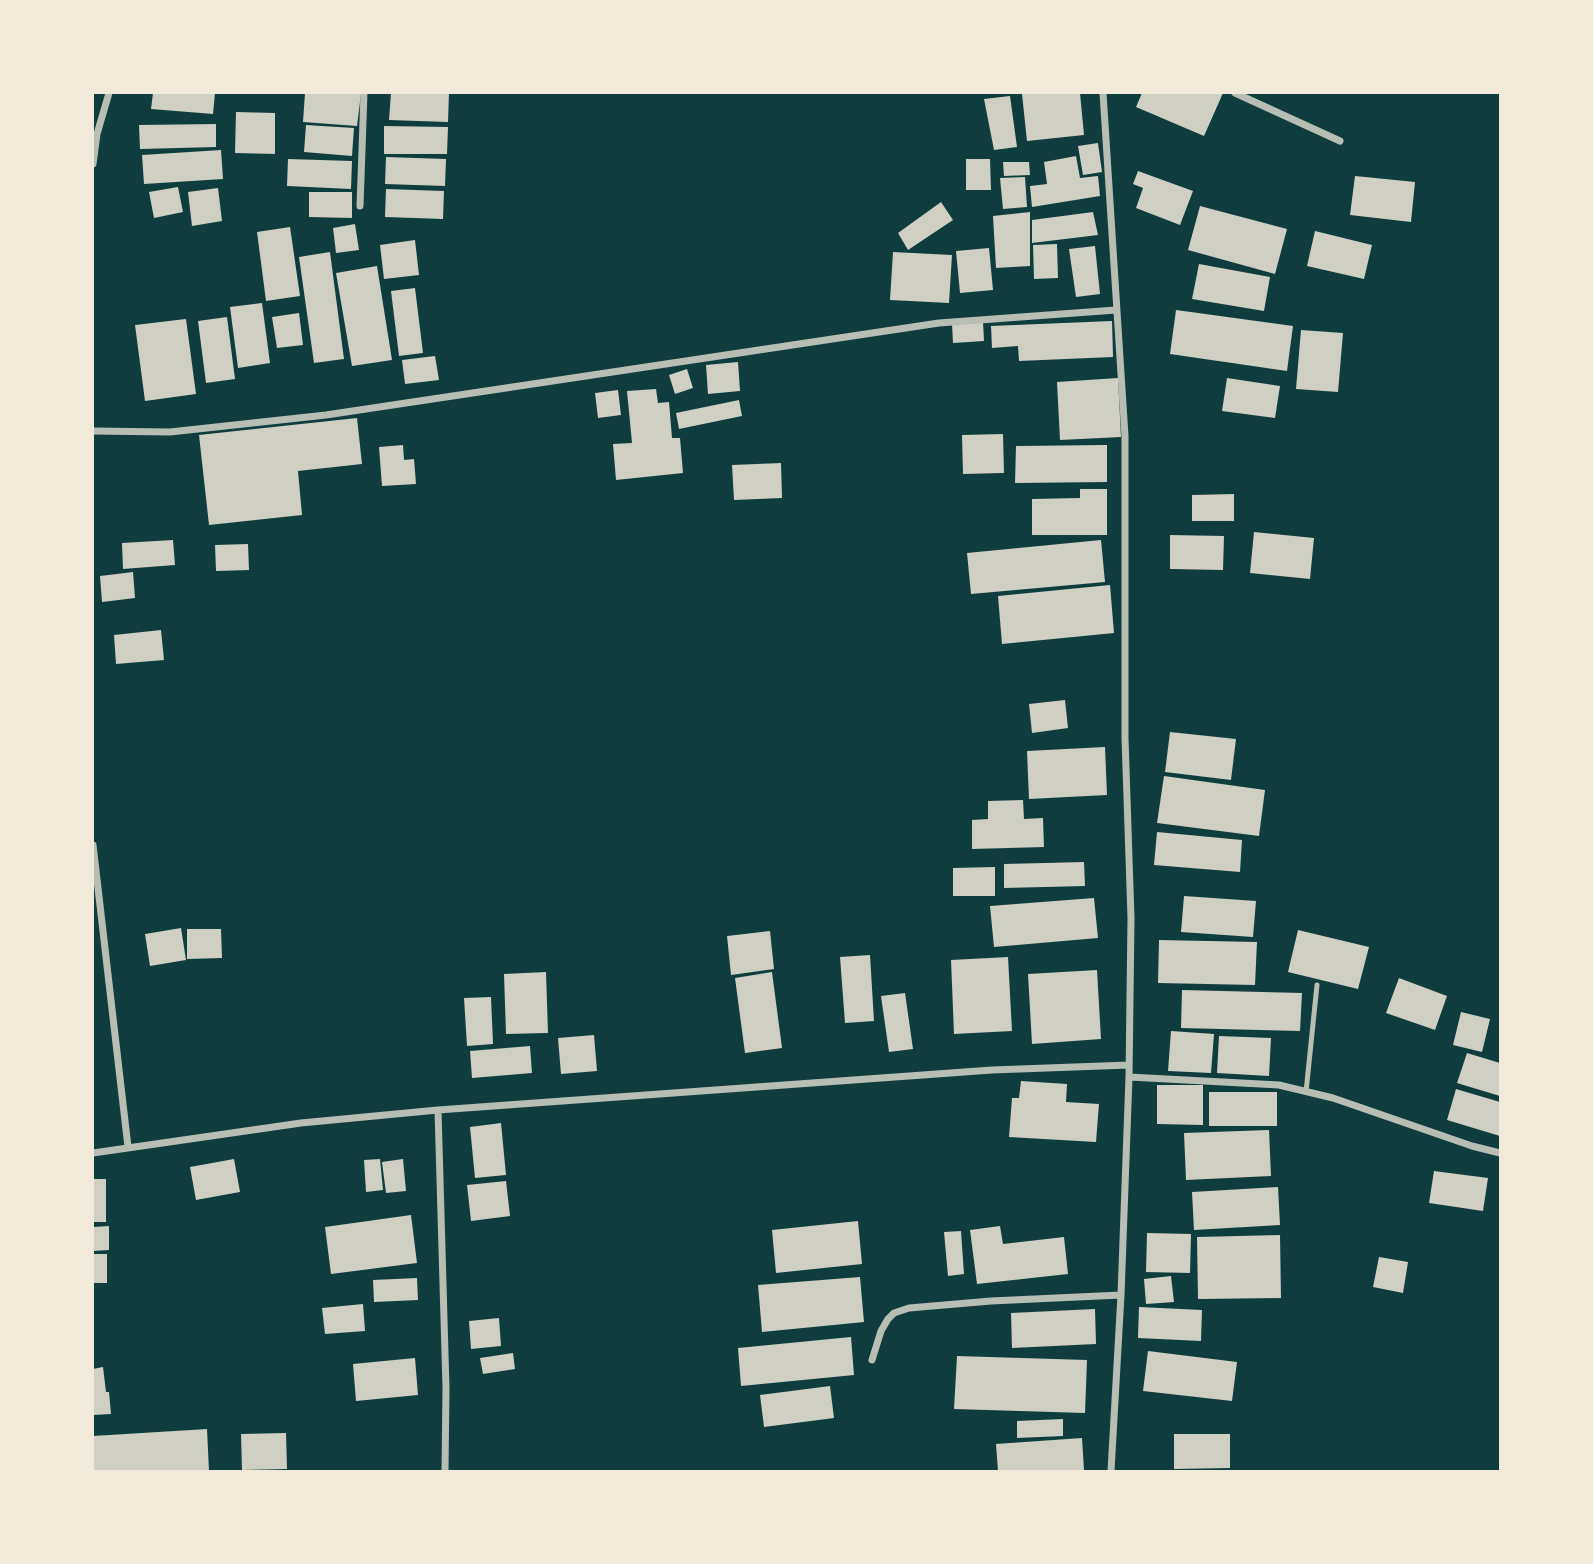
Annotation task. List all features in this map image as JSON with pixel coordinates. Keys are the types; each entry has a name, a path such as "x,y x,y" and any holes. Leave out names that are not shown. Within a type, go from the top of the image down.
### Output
{"street":[{"path":"93,164 97,134 109,93"},
{"path":"360,206 363,93"},
{"path":"1103,93 1125,436 1125,738 1131,918 1129,1077 1111,1471"},
{"path":"1235,93 1340,141"},
{"path":"93,431 170,432 327,415 939,323 1116,310"},
{"path":"93,845 128,1147"},
{"path":"93,1153 301,1123 438,1110 978,1071 1129,1065"},
{"path":"1129,1077 1279,1085 1333,1098 1472,1146 1500,1153"},
{"path":"438,1110 446,1388 445,1471"},
{"path":"872,1360 881,1331 888,1319 894,1312 909,1308 1121,1295"}],"lane":[{"path":"1306,1092 1317,985"}],"building":[{"path":"153,93 215,93 213,114 151,109"},
{"path":"305,93 361,94 357,126 303,122"},
{"path":"391,93 449,93 448,122 389,120"},
{"path":"1080,93 1084,135 1027,141 1022,94"},
{"path":"1142,93 1223,93 1204,136 1136,107"},
{"path":"1010,96 1017,147 994,150 984,99"},
{"path":"236,112 275,113 275,154 235,153"},
{"path":"216,124 216,147 140,149 139,125"},
{"path":"306,125 354,128 352,156 304,152"},
{"path":"384,126 448,127 447,154 384,154"},
{"path":"1098,143 1102,172 1083,175 1078,146"},
{"path":"221,150 223,179 144,184 142,155"},
{"path":"1076,156 1080,178 1098,176 1100,196 1032,207 1030,186 1047,184 1044,162"},
{"path":"386,157 446,159 445,186 385,184"},
{"path":"288,159 352,161 351,189 287,186"},
{"path":"966,159 990,159 991,190 966,190"},
{"path":"1003,162 1029,162 1030,175 1004,176"},
{"path":"1138,171 1193,191 1180,225 1136,208 1143,188 1133,184"},
{"path":"1355,176 1415,182 1411,222 1350,215"},
{"path":"1025,177 1027,207 1003,209 1000,178"},
{"path":"178,187 183,212 154,218 149,192"},
{"path":"218,188 222,221 192,226 188,192"},
{"path":"386,189 444,191 443,219 385,217"},
{"path":"309,192 352,192 352,218 309,217"},
{"path":"941,202 953,220 908,250 898,233"},
{"path":"1200,206 1287,229 1275,274 1188,250"},
{"path":"1030,212 1030,266 996,268 993,216"},
{"path":"1093,212 1098,235 1032,243 1032,220"},
{"path":"355,224 359,250 336,253 333,228"},
{"path":"290,227 300,296 266,301 257,232"},
{"path":"1315,231 1372,245 1364,279 1307,266"},
{"path":"415,240 419,275 384,279 380,245"},
{"path":"1057,244 1058,278 1034,279 1033,245"},
{"path":"1095,246 1100,294 1076,297 1069,249"},
{"path":"989,248 993,290 960,293 956,251"},
{"path":"330,252 344,359 314,363 299,257"},
{"path":"893,252 952,255 949,303 890,300"},
{"path":"1199,264 1270,277 1264,311 1192,299"},
{"path":"377,266 392,360 352,366 336,273"},
{"path":"415,288 423,353 399,356 391,291"},
{"path":"262,303 270,363 238,368 230,307"},
{"path":"1176,310 1293,326 1287,371 1170,354"},
{"path":"299,313 303,345 277,348 272,317"},
{"path":"227,317 235,379 206,383 198,321"},
{"path":"186,319 196,394 145,401 135,325"},
{"path":"983,321 984,341 953,343 952,324"},
{"path":"1112,321 1113,357 1019,361 1018,346 992,348 991,326"},
{"path":"1301,330 1343,333 1338,392 1296,389"},
{"path":"435,356 439,380 405,384 402,360"},
{"path":"738,362 740,391 708,394 706,365"},
{"path":"687,369 693,388 675,394 669,375"},
{"path":"1118,378 1121,437 1060,440 1057,382"},
{"path":"1227,378 1280,386 1275,418 1222,411"},
{"path":"656,389 658,403 669,402 672,438 680,438 683,473 616,480 613,444 632,443 627,391"},
{"path":"618,390 621,415 598,418 595,393"},
{"path":"739,400 742,416 679,429 676,413"},
{"path":"357,418 362,464 298,471 302,515 209,525 199,435"},
{"path":"1003,434 1004,473 963,474 962,435"},
{"path":"403,445 404,460 414,459 416,484 382,486 379,447"},
{"path":"1107,445 1107,482 1015,483 1016,446"},
{"path":"781,463 782,498 734,500 732,465"},
{"path":"1080,489 1107,489 1107,535 1032,535 1032,499 1080,498"},
{"path":"1234,494 1234,521 1192,521 1192,495"},
{"path":"1254,532 1314,538 1310,579 1250,573"},
{"path":"1170,535 1224,536 1223,570 1170,569"},
{"path":"173,540 175,565 123,569 122,543"},
{"path":"1101,540 1105,582 971,594 967,553"},
{"path":"248,544 249,570 216,571 215,545"},
{"path":"133,572 135,598 102,602 100,576"},
{"path":"1110,585 1114,633 1002,644 998,596"},
{"path":"161,630 164,660 116,664 114,635"},
{"path":"1065,700 1068,728 1032,733 1029,704"},
{"path":"1170,732 1236,739 1231,780 1165,772"},
{"path":"1105,747 1107,795 1029,799 1027,751"},
{"path":"1164,776 1265,790 1259,836 1157,823"},
{"path":"1023,800 1024,819 1043,818 1044,847 972,849 972,820 988,819 988,801"},
{"path":"1157,832 1242,840 1240,872 1154,865"},
{"path":"1084,862 1085,886 1004,888 1004,864"},
{"path":"995,867 995,896 953,896 953,868"},
{"path":"1184,896 1256,901 1253,937 1181,932"},
{"path":"1094,898 1098,938 994,947 990,906"},
{"path":"181,928 186,960 150,966 145,934"},
{"path":"187,929 221,929 222,958 187,959"},
{"path":"1298,930 1369,947 1358,989 1288,972"},
{"path":"770,931 774,969 731,975 727,936"},
{"path":"1159,940 1257,942 1255,985 1158,983"},
{"path":"870,955 874,1021 845,1023 840,957"},
{"path":"1008,957 1012,1031 954,1034 951,960"},
{"path":"1097,970 1101,1039 1032,1044 1028,974"},
{"path":"546,972 548,1033 506,1034 504,974"},
{"path":"772,972 782,1048 745,1053 735,978"},
{"path":"1399,978 1447,996 1435,1030 1386,1013"},
{"path":"1182,990 1302,993 1300,1031 1181,1028"},
{"path":"905,993 913,1049 889,1052 881,996"},
{"path":"491,997 493,1044 467,1046 464,998"},
{"path":"1461,1012 1490,1019 1482,1052 1453,1045"},
{"path":"1171,1031 1214,1034 1211,1073 1168,1071"},
{"path":"594,1035 597,1071 561,1074 558,1038"},
{"path":"1219,1036 1271,1038 1269,1076 1217,1073"},
{"path":"530,1046 532,1073 472,1078 470,1051"},
{"path":"1467,1053 1500,1063 1500,1096 1457,1083"},
{"path":"1021,1081 1067,1084 1066,1102 1099,1104 1096,1142 1009,1137 1012,1098 1019,1098"},
{"path":"1157,1085 1203,1085 1203,1125 1157,1124"},
{"path":"1456,1089 1500,1102 1500,1136 1447,1120"},
{"path":"1209,1092 1277,1092 1277,1126 1209,1126"},
{"path":"501,1123 506,1175 475,1178 470,1127"},
{"path":"1269,1130 1271,1176 1186,1180 1184,1133"},
{"path":"234,1159 240,1192 196,1200 190,1167"},
{"path":"380,1159 383,1190 366,1192 364,1160"},
{"path":"403,1159 406,1191 386,1193 382,1162"},
{"path":"1434,1171 1488,1178 1483,1211 1429,1203"},
{"path":"93,1179 106,1179 106,1222 93,1222"},
{"path":"506,1181 510,1216 471,1221 467,1185"},
{"path":"1278,1187 1280,1225 1194,1230 1192,1192"},
{"path":"411,1215 417,1263 331,1274 325,1227"},
{"path":"858,1221 862,1264 776,1273 772,1230"},
{"path":"109,1226 109,1250 93,1251 93,1227"},
{"path":"1000,1226 1003,1244 1064,1237 1068,1274 977,1284 970,1230"},
{"path":"961,1231 964,1274 948,1276 944,1232"},
{"path":"1147,1233 1191,1234 1190,1273 1146,1272"},
{"path":"1280,1235 1281,1298 1198,1299 1197,1237"},
{"path":"93,1254 107,1254 107,1283 93,1283"},
{"path":"1379,1257 1408,1262 1403,1293 1373,1287"},
{"path":"1171,1276 1174,1302 1146,1304 1144,1279"},
{"path":"860,1277 864,1322 762,1332 758,1285"},
{"path":"417,1278 418,1300 374,1302 373,1280"},
{"path":"363,1304 365,1331 325,1334 322,1308"},
{"path":"1139,1307 1202,1310 1201,1341 1138,1338"},
{"path":"1095,1309 1096,1344 1012,1348 1011,1313"},
{"path":"499,1318 501,1346 471,1349 469,1321"},
{"path":"851,1337 854,1375 741,1386 738,1348"},
{"path":"1148,1351 1237,1362 1232,1401 1143,1391"},
{"path":"513,1353 515,1369 483,1374 480,1358"},
{"path":"957,1356 1087,1360 1085,1413 954,1409"},
{"path":"415,1358 418,1395 356,1401 353,1364"},
{"path":"103,1367 111,1414 93,1415 93,1369"},
{"path":"830,1386 834,1418 764,1427 760,1395"},
{"path":"1063,1419 1063,1436 1017,1438 1017,1421"},
{"path":"207,1429 209,1471 93,1471 93,1436"},
{"path":"286,1433 287,1469 242,1470 241,1434"},
{"path":"1174,1434 1230,1434 1230,1468 1174,1469"},
{"path":"1082,1438 1084,1470 998,1471 996,1444"}]}
